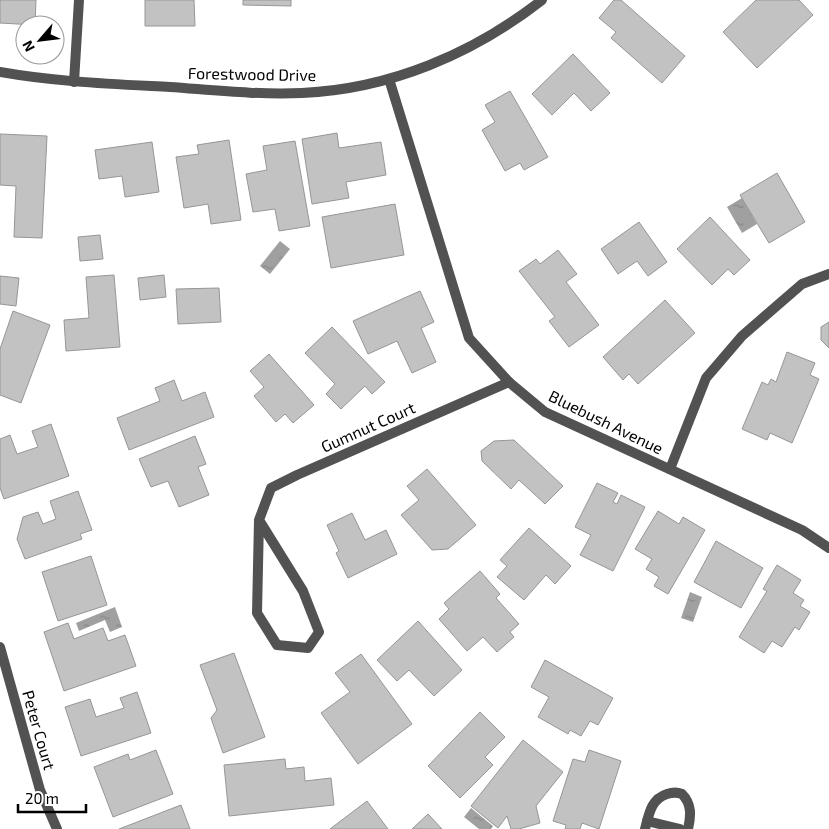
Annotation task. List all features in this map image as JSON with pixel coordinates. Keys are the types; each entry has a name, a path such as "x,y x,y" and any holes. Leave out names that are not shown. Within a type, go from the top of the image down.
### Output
{"street":[{"path":"74,82 79,0"},
{"name":"Forestwood Drive","path":"0,72 74,82 281,93 323,91 364,85 426,67 470,47 510,24 542,0"},
{"name":"Bluebush Avenue","path":"389,79 470,338 509,382 545,412 802,530 829,548"},
{"path":"670,469 706,378 742,336 802,284 829,274"},
{"name":"Gumnut Court","path":"259,520 303,591 319,632 308,648 277,645 257,613 259,520 272,488 297,474 509,382"},
{"name":"Peter Court","path":"0,647 2,665 40,790 56,829"},
{"path":"680,829 646,825 655,801 663,795 677,792 685,796 689,804 688,829"}],"water":[{"path":"742,198 757,224 742,233 727,207"},
{"path":"280,241 290,249 270,274 260,266"},
{"path":"690,592 702,597 693,622 681,618"},
{"path":"115,607 122,627 110,632 105,620 79,631 76,623"},
{"path":"471,808 493,826 491,829 479,829 464,817"}],"building":[{"path":"0,0 36,0 35,15 15,15 15,24 0,23"},
{"path":"145,0 194,0 195,26 145,26"},
{"path":"243,0 291,0 291,6 243,5"},
{"path":"614,0 621,0 685,56 662,83 611,38 616,32 599,18"},
{"path":"756,0 799,0 813,15 757,68 723,32"},
{"path":"573,54 610,93 591,111 574,93 552,115 532,94"},
{"path":"510,91 548,157 524,170 520,163 505,171 482,130 495,122 485,105"},
{"path":"337,133 339,148 381,142 386,175 346,182 349,198 312,204 302,139"},
{"path":"0,134 47,136 42,238 14,237 16,186 0,185"},
{"path":"229,140 241,220 211,224 208,204 184,208 176,157 199,154 197,145"},
{"path":"295,141 310,226 279,231 275,209 253,212 246,174 267,170 263,146"},
{"path":"152,142 159,192 125,197 122,176 99,179 95,150"},
{"path":"777,173 805,222 769,243 740,195"},
{"path":"395,204 404,255 331,268 322,217"},
{"path":"710,217 750,260 734,275 728,269 712,285 677,249"},
{"path":"639,222 667,262 648,276 637,261 618,274 601,249"},
{"path":"100,235 103,259 80,261 78,237"},
{"path":"558,250 577,274 566,282 599,325 569,347 549,321 555,317 519,271 536,259 540,264"},
{"path":"114,275 120,347 66,351 64,320 89,318 86,277"},
{"path":"164,275 166,297 140,300 138,278"},
{"path":"0,276 19,278 16,306 0,304"},
{"path":"219,288 221,322 178,324 176,289"},
{"path":"420,291 434,322 421,328 436,362 412,373 397,341 368,354 353,321"},
{"path":"665,300 695,333 638,384 629,374 623,380 603,357"},
{"path":"13,311 50,325 21,403 0,395 0,349"},
{"path":"829,322 829,348 821,340 821,327"},
{"path":"332,327 385,382 372,394 365,386 341,409 326,394 335,384 305,353"},
{"path":"787,352 815,363 810,375 819,379 792,443 770,433 767,440 742,429 762,382 768,385 771,379 776,382"},
{"path":"269,354 314,405 293,423 285,414 276,422 254,396 264,387 250,371"},
{"path":"174,380 182,401 205,392 214,417 129,450 117,418 160,401 155,388"},
{"path":"51,424 69,476 4,499 0,488 0,439 10,435 17,454 38,447 32,431"},
{"path":"195,436 206,464 198,467 209,495 179,507 168,481 151,487 139,459"},
{"path":"514,440 563,486 545,504 519,480 511,489 482,461 481,451 494,441"},
{"path":"427,469 476,525 448,549 432,550 401,515 419,500 407,486"},
{"path":"597,483 618,493 613,502 617,504 621,495 645,507 613,571 580,555 591,535 575,527"},
{"path":"78,491 92,530 80,534 82,539 25,559 17,539 23,517 38,512 43,524 56,519 50,501"},
{"path":"658,511 679,524 683,517 705,530 668,594 654,586 659,577 646,569 652,559 635,549"},
{"path":"352,513 365,540 386,530 397,554 348,578 336,553 339,551 327,525"},
{"path":"529,528 571,566 555,584 546,575 524,600 497,577 507,566 500,560"},
{"path":"716,541 763,568 741,608 694,582"},
{"path":"91,556 107,605 58,621 42,572"},
{"path":"777,565 801,580 793,593 804,600 800,606 810,612 799,630 795,627 782,647 772,641 764,653 739,637 767,591 763,589"},
{"path":"480,571 500,594 496,598 519,624 510,632 514,637 497,652 483,637 467,651 439,619 449,609 444,603"},
{"path":"418,621 462,670 434,696 409,670 397,681 377,660"},
{"path":"68,623 74,639 103,628 108,641 125,635 136,666 64,691 44,632"},
{"path":"234,653 265,737 223,753 211,718 217,710 200,665"},
{"path":"361,654 412,724 358,764 321,713 350,692 335,673"},
{"path":"545,660 613,698 598,725 590,721 581,736 570,730 568,734 538,717 549,697 531,687"},
{"path":"137,692 151,733 81,756 65,707 90,699 96,717 124,708 120,698"},
{"path":"480,712 505,737 485,757 493,765 460,798 428,766"},
{"path":"523,740 563,772 536,806 540,823 519,829 511,829 507,816 498,828 471,806"},
{"path":"156,750 173,794 113,817 94,767 128,754 130,760"},
{"path":"589,750 621,761 599,829 582,823 580,829 565,829 566,825 553,821 573,759 585,762"},
{"path":"285,759 286,769 304,767 305,781 331,778 334,805 229,816 224,765"},
{"path":"367,801 388,829 330,829"},
{"path":"181,805 190,829 119,829"},
{"path":"428,814 442,829 412,829"}]}
